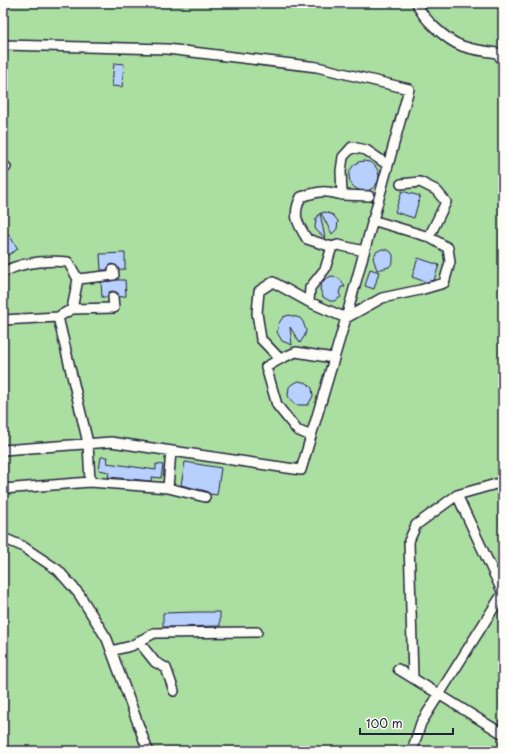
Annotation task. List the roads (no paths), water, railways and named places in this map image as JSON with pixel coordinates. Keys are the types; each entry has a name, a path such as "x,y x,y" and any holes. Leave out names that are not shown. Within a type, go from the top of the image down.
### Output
{"street":[{"path":"417,3 429,23 450,39 462,46 497,53 503,61"},
{"path":"3,45 167,49 317,67 409,89 346,318 301,470 111,442 3,450"},
{"path":"342,195 341,171 343,157 352,147 366,150 388,165"},
{"path":"401,184 420,182 436,190 446,202 429,237"},
{"path":"364,250 338,245 332,247 307,239 297,223 296,207 301,197 326,191 342,195 369,196"},
{"path":"346,318 382,298 444,283 450,262 448,248 429,237 372,220"},
{"path":"309,302 310,288 325,269 332,247"},
{"path":"3,272 14,266 47,260 68,262 78,279 72,309"},
{"path":"78,279 114,276 113,270"},
{"path":"280,359 261,339 257,313 259,291 273,282 309,302 346,318"},
{"path":"3,320 58,317 72,309 114,308 113,297"},
{"path":"58,317 88,443 90,482"},
{"path":"311,436 297,430 277,405 266,367 296,352 333,358"},
{"path":"168,488 171,451"},
{"path":"3,489 90,482 168,488 205,497"},
{"path":"413,678 410,540 416,525 457,495 503,482"},
{"path":"412,751 421,723 503,593 457,495"},
{"path":"3,538 22,546 58,570 79,594 107,639 148,751"},
{"path":"111,651 131,646 154,633 257,632"},
{"path":"139,642 155,662 166,668 174,691"},
{"path":"398,669 503,734"}]}
